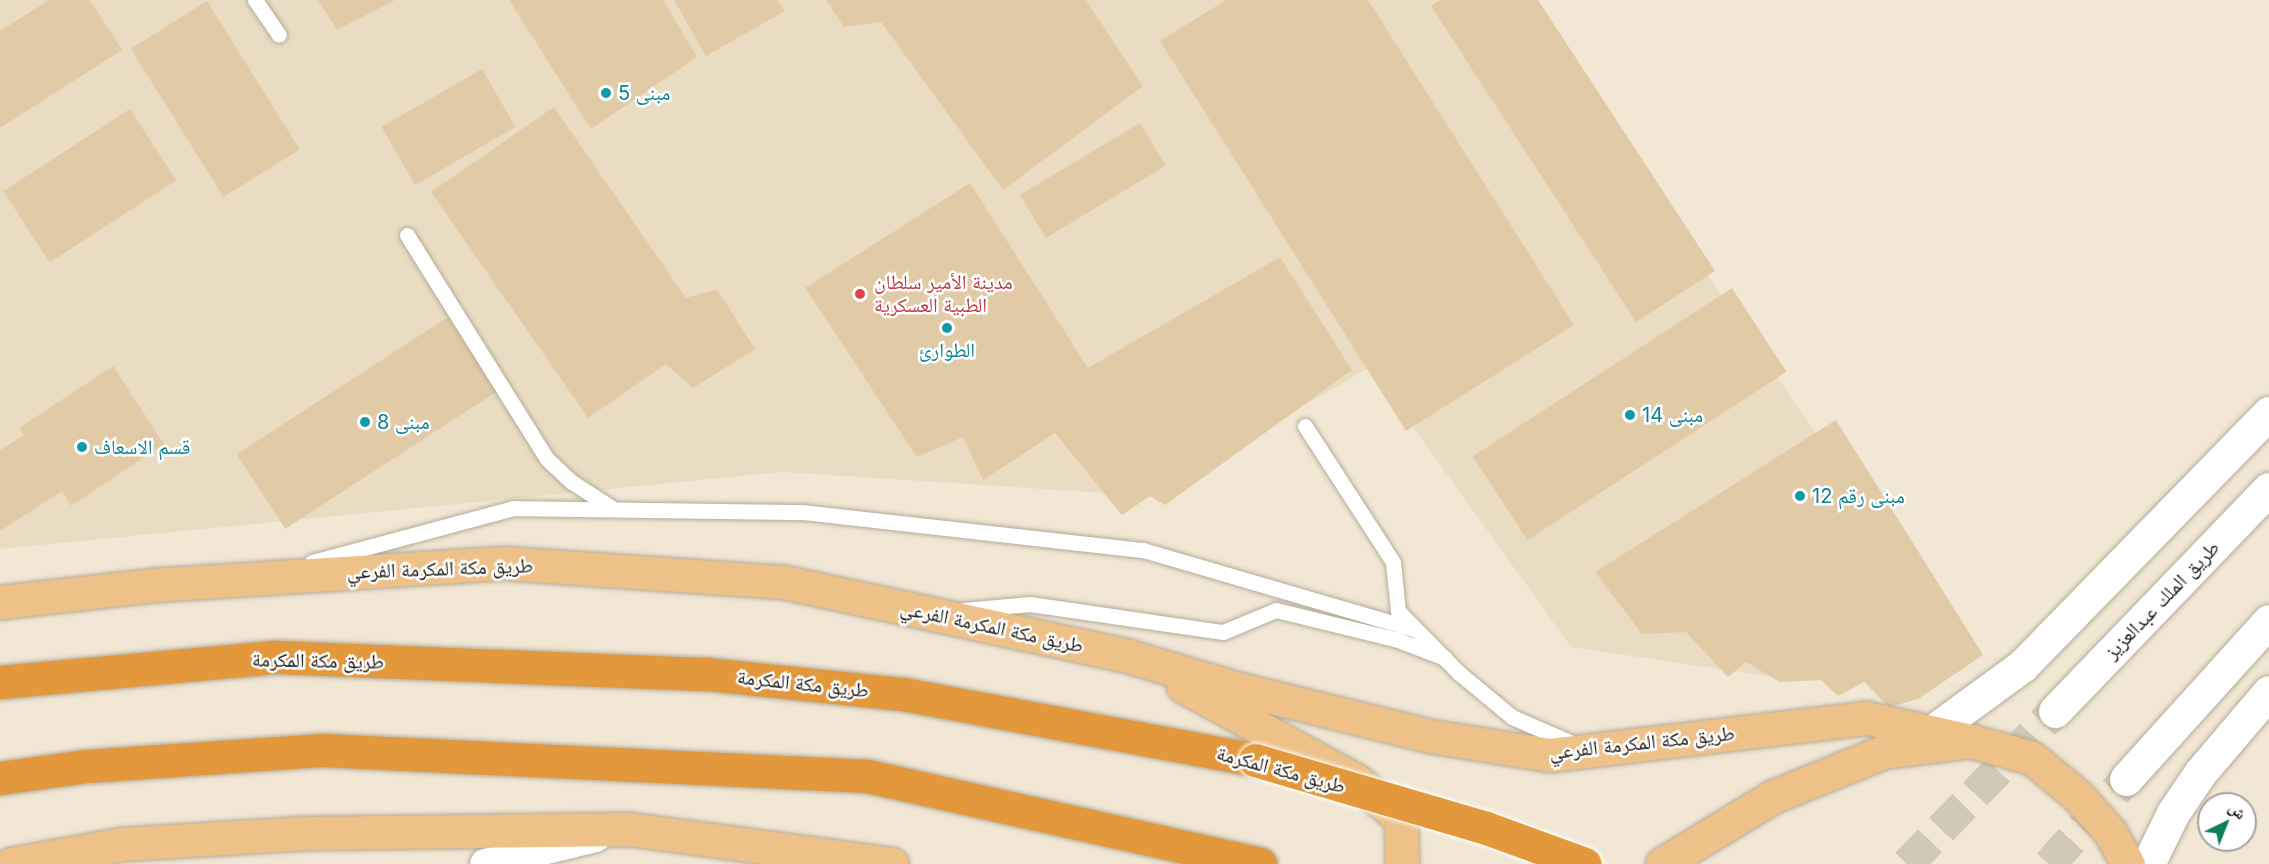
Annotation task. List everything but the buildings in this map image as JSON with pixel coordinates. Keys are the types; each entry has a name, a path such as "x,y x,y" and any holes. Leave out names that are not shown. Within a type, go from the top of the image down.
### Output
{"highway":[{"name":"طريق مكة المكرمة","path":"0,682 278,657 708,674 903,694 1255,760 1486,828 1586,864"},
{"path":"0,778 87,766 323,750 867,776 1260,864"},
{"path":"0,791 87,766"}],"main road":[{"path":"1662,864 1772,797 1882,752 1917,742 2022,666 2269,413"},
{"name":"طريق الملك عبدالعزيز","path":"2055,711 2269,489"},
{"name":"طريق مكة المكرمة الفرعي","path":"0,602 153,585 504,562 784,582 1128,656 1239,689 1430,736 1550,755 1867,718 1917,742 1971,741 2032,758 2078,796 2110,832 2128,864"},
{"path":"2126,779 2269,621"},
{"path":"1128,656 1357,781 1401,819 1402,864"},
{"path":"2148,864 2173,813 2200,773 2269,692"},
{"path":"11,864 122,844 307,833 629,829 892,864"}],"street":[{"path":"485,864 629,829"}],"lane":[{"path":"255,0 279,35"},
{"path":"408,235 547,459 572,482 612,508"},
{"path":"1305,426 1393,562 1398,611 1445,658 1512,717 1549,736 1592,750"},
{"path":"250,579 513,508 802,512 1143,550 1416,630"},
{"path":"927,613 1030,604 1223,632 1276,610 1398,640 1445,658"}],"shaded area":[{"name":"مدينة الأمير سلطان الطبية العسكرية","path":"0,0 1527,0 1670,220 1857,494 1863,667 1767,676 1571,647 1370,367 1150,496 783,472 0,549"}],"tunnel":[{"path":"1907,864 2055,711"},
{"path":"2049,864 2126,779"}],"place":[{"name":"مبنى 5","path":"606,93"},
{"name":"مدينة الأمير سلطان الطبية العسكرية","path":"860,294"},
{"name":"الطوارئ","path":"947,328"},
{"name":"مبنى 14","path":"1630,415"},
{"name":"مبنى 8","path":"365,422"},
{"name":"قسم الاسعاف","path":"82,447"},
{"name":"مبنى رقم 12","path":"1800,496"}]}
